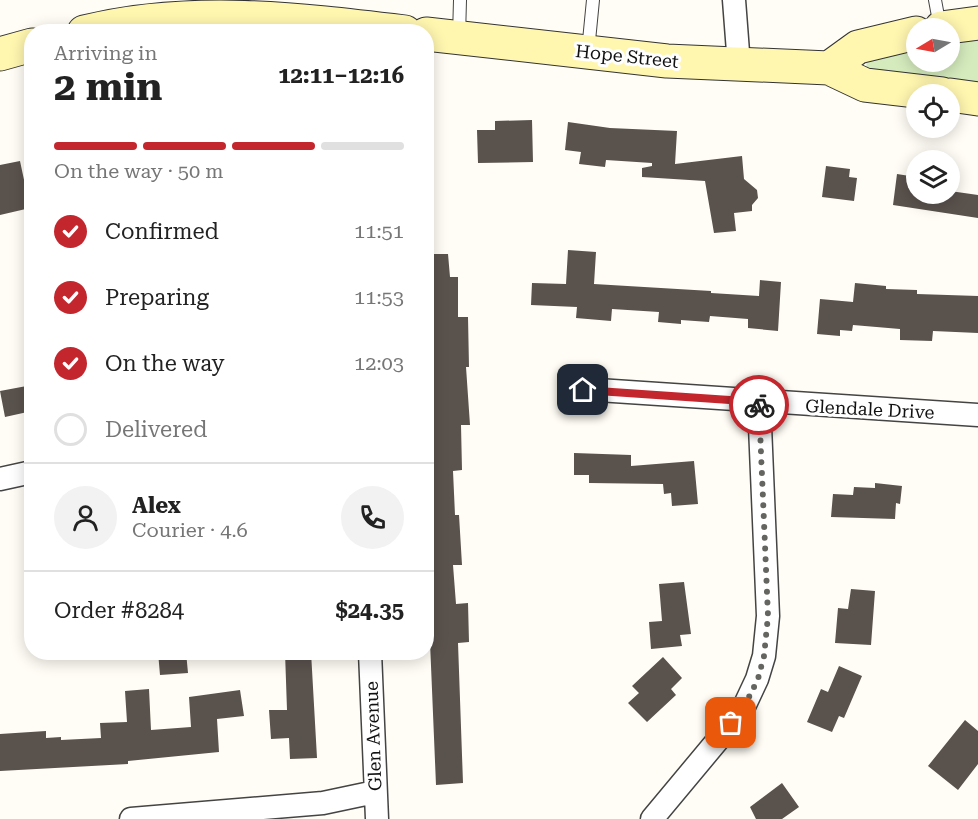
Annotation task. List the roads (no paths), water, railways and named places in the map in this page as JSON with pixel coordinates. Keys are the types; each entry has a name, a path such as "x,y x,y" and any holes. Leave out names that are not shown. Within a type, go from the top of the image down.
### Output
{"main road":[{"path":"125,24 232,8 279,14 326,24"},
{"path":"960,25 978,23"},
{"name":"Hope Street","path":"434,35 588,52 740,65 829,68 865,85 906,90"},
{"path":"829,68 858,47 906,35"},
{"path":"0,54 24,47"},
{"path":"960,96 978,99"}],"street":[{"path":"734,0 740,65"},
{"name":"Glendale Drive","path":"583,390 978,415"},
{"path":"651,819 742,711 758,679 764,656 768,616 759,402"},
{"path":"0,479 24,474"},
{"name":"Glen Avenue","path":"370,660 377,819"},
{"path":"131,819 323,803 375,792"}],"lane":[{"path":"459,38 460,0"},
{"path":"588,52 593,0"},
{"path":"935,0 939,18"}]}
